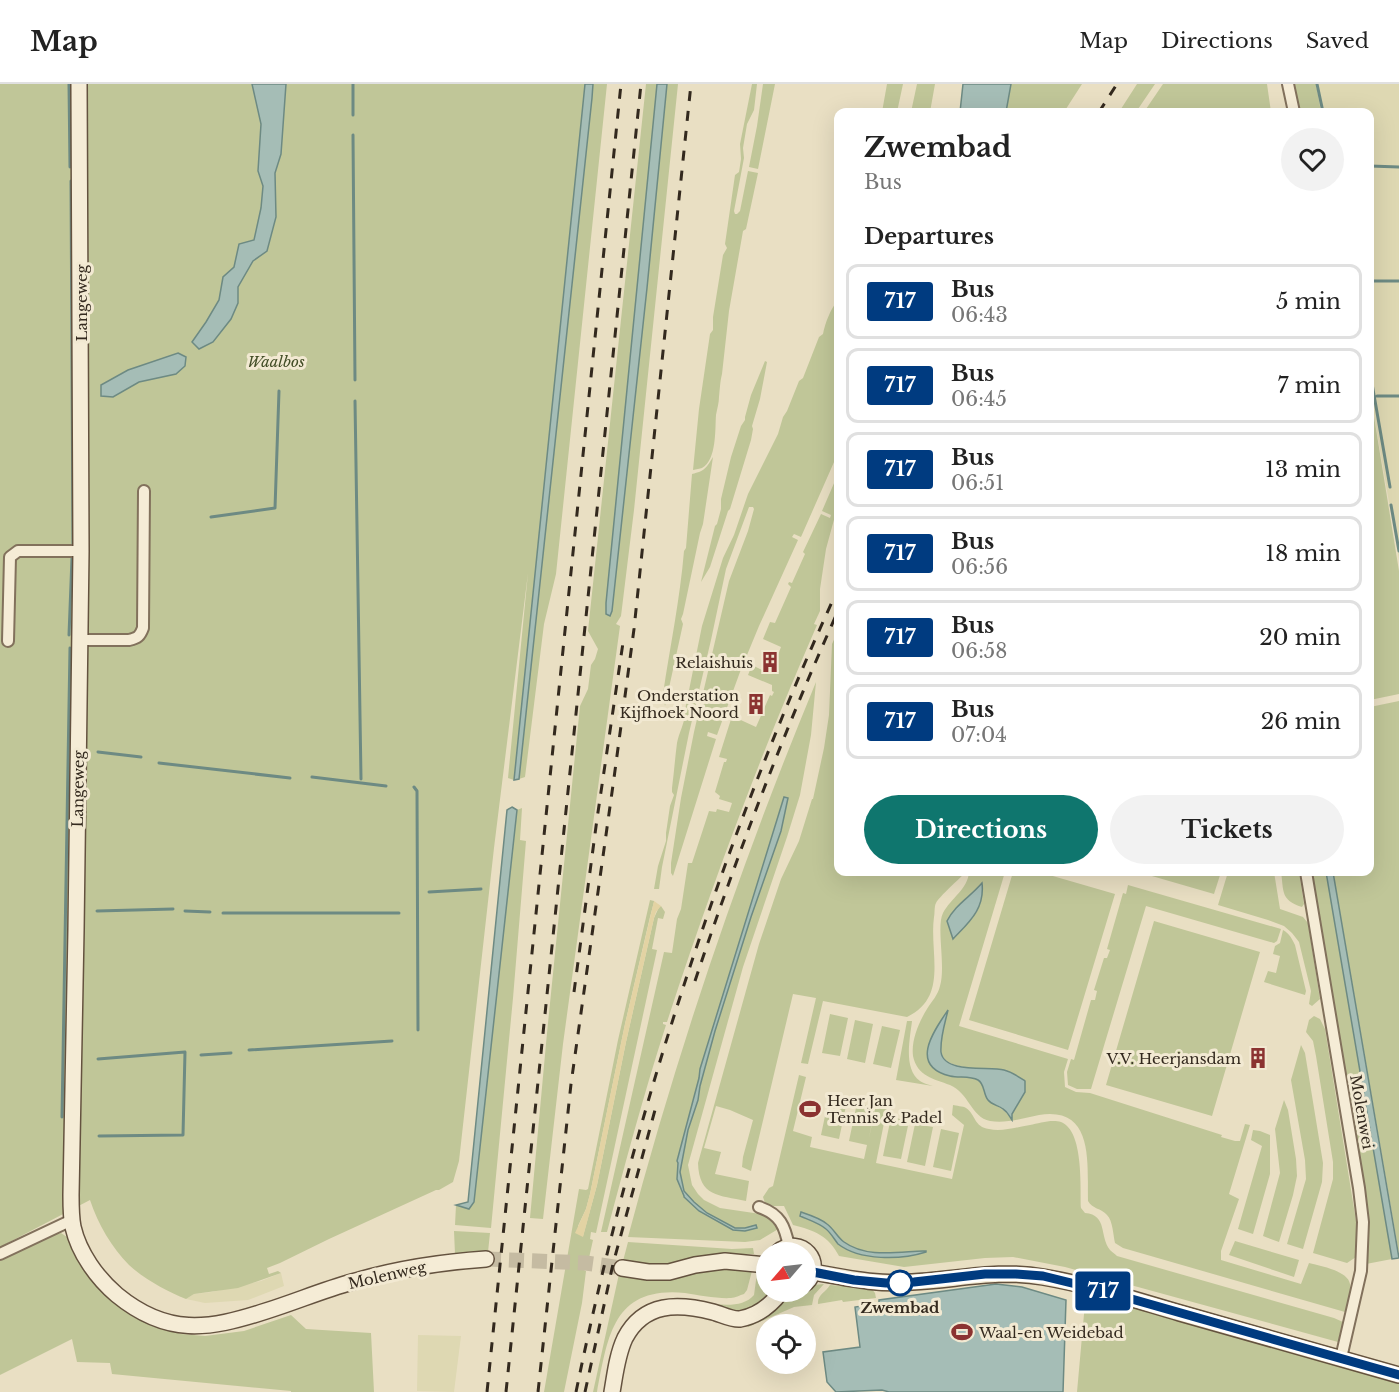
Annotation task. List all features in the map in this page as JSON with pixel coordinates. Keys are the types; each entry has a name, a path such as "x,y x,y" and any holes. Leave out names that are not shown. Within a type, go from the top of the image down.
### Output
{"main road":[{"name":"Langeweg","path":"79,84 81,551 70,1196 72,1220 85,1256 110,1289 142,1312 160,1320 202,1326 220,1324 291,1303"},
{"name":"Molenweg","path":"291,1303 351,1282 396,1271 456,1261 486,1259"},
{"path":"622,1268 669,1272 695,1265 725,1261 756,1264"},
{"path":"816,1278 886,1283 985,1274 1043,1276 1111,1293 1399,1375"},
{"path":"612,1392 625,1339 635,1324 646,1314 659,1309 688,1307 738,1319 764,1310 773,1302"}],"street":[{"path":"1288,84 1293,108"},
{"path":"80,640 129,640 140,636 143,628 144,491"},
{"path":"8,641 10,557 18,551 81,551"},
{"name":"Molenwei","path":"1307,876 1364,1222 1361,1270 1341,1358"},
{"path":"759,1207 770,1210 778,1218 786,1231 785,1242"},
{"path":"0,1254 72,1220"}],"shaded area":[{"path":"1316,84 1399,84 1399,560 1374,415 1374,108 1320,108"},
{"path":"281,1273 284,1286 248,1300 205,1303 186,1299 194,1294 261,1281"},
{"path":"418,1335 461,1336 454,1392 417,1391"}],"green space":[{"name":"Waalbos","path":"0,84 587,84 514,780 508,778 528,573 459,1161 453,1182 267,1268 269,1274 278,1271 281,1273 238,1288 194,1294 186,1299 156,1285 129,1265 106,1235 90,1200 0,1247"},
{"path":"593,84 607,84 556,574 544,624 525,777 519,779"},
{"path":"646,84 678,84 634,510 621,616 616,624 620,626 563,1044 543,1219 530,1218 580,706 588,689 591,665 598,649 588,631"},
{"path":"752,84 757,84 754,110 747,124 735,214 740,211 748,171 758,173 746,229 743,231 729,311 713,451 707,464 693,470 710,334 713,330 723,255 727,248 725,244 735,175 739,172 740,144"},
{"path":"763,84 775,84 758,169 749,167"},
{"path":"887,84 903,84 898,108 883,108"},
{"path":"917,84 935,84 931,108 912,108"},
{"path":"1011,84 1082,84 1067,108 1007,108"},
{"path":"1137,84 1155,84 1139,108 1122,108"},
{"path":"1163,84 1267,84 1270,108 1147,108"},
{"path":"1293,84 1316,84 1320,108 1297,108"},
{"path":"833,307 834,462 801,537 794,534 792,537 798,540 759,626 717,735 708,732 707,736 716,739 673,876 671,863 694,732 729,581 754,509 749,507 726,569 689,733 659,889 654,889 674,795 672,788 677,743 702,626 723,558 734,535 748,494 778,434 783,417 799,381 803,378 819,337 823,334"},
{"path":"765,361 767,362 752,426 751,440 710,567 701,582 721,509 721,499 731,457 745,420 751,395"},
{"path":"1374,417 1399,571 1399,694 1374,699"},
{"path":"713,457 703,524 681,619 683,624 665,706 663,694 686,548 692,474 705,468"},
{"path":"834,483 834,520 826,549 820,589 820,611 814,624 817,625 775,724 737,823 667,1022 663,1022 666,1025 642,1102 607,1232 601,1232 664,952 672,953 688,863 692,863 709,811 716,812 717,809 729,812 732,803 719,799 720,796 715,792 727,759 719,757 732,716 756,727 770,695 772,696 774,692 772,685 748,675 752,665 770,674 772,670 779,672 773,668 781,647 763,639 770,622 775,623 791,587 788,584 792,583 805,554 803,552 821,514 830,518 831,515 822,511"},
{"path":"834,640 834,876 962,876 935,905 933,986 928,998 920,1008 907,1017 823,1001 808,1064 801,1063 816,998 793,994 751,1171 742,1167 753,1120 716,1106 704,1148 721,1152 715,1174 749,1181 746,1201 712,1192 702,1182 698,1163 759,944 781,879 799,841 813,799 829,715"},
{"path":"816,682 811,735 800,795 743,967 688,1165 692,1185 704,1200 720,1208 767,1215 780,1228 760,1240 745,1242 628,1237 668,1096 713,956 762,818"},
{"path":"1399,701 1399,1254 1334,876 1374,876 1374,706"},
{"path":"522,808 520,840 526,841 491,1228 455,1225 456,1205 469,1209 517,810"},
{"path":"968,876 1004,876 959,1026 1068,1059 1064,1072 1065,1087 1076,1092 1090,1093 1235,1141 1240,1141 1245,1124 1250,1125 1229,1194 1239,1199 1221,1251 1221,1260 1301,1284 1309,1263 1339,1272 1348,1279 1350,1284 1345,1312 1123,1248 1115,1243 1109,1218 1088,1201 1087,1155 1084,1141 1079,1128 1070,1119 1057,1115 1039,1115 996,1122 984,1119 978,1115 962,1093 950,1085 927,1076 918,1068 913,1056 914,1038 921,1020 938,992 942,978 941,919 946,908 966,883","holes":["981,884 977,912 953,939 947,921 958,906","947,1012 941,1044 942,1054 951,1063 979,1069 1004,1070 1025,1092 1011,1119 1006,1112 987,1098 980,1081 957,1075 927,1053"]},
{"path":"1012,876 1053,876 1115,894 1068,1050 969,1020"},
{"path":"1152,876 1220,876 1214,894"},
{"path":"1227,876 1275,876 1280,909 1303,917 1308,923 1320,999 1312,1006 1309,1004 1311,991 1299,942 1292,933 1284,926 1218,905"},
{"path":"1281,876 1300,876 1304,904 1302,907 1286,898"},
{"path":"1312,876 1327,876 1392,1259 1366,1264 1368,1225"},
{"path":"1128,885 1281,929 1274,943 1146,906 1091,1089 1077,1089 1068,1085 1067,1072 1071,1059 1074,1060 1091,1000 1095,1000 1097,991 1094,990 1104,958 1107,958 1110,950 1107,949 1123,893 1126,894"},
{"path":"650,900 654,902 625,1024 590,1194 578,1226 583,1236 597,1185 654,918 659,907 661,906 665,912 663,919 658,918 652,949 657,950 596,1233 591,1232 590,1239 593,1240 589,1258 586,1258 582,1303 564,1392 544,1392 579,1189 588,1189 618,1040"},
{"path":"1154,921 1260,952 1212,1116 1106,1085"},
{"path":"1283,930 1295,945 1305,995 1264,982 1268,971 1276,973 1280,956 1273,954 1275,946 1280,943"},
{"path":"830,1014 848,1018 840,1056 822,1053"},
{"path":"1314,1016 1320,1019 1325,1029 1359,1241 1356,1257 1347,1263 1313,1253 1333,1179 1333,1162 1316,1056 1313,1041 1306,1032 1309,1020"},
{"path":"855,1020 873,1024 865,1063 847,1059"},
{"path":"907,1021 912,1021 909,1045 911,1069 920,1081 933,1086 896,1080"},
{"path":"882,1026 900,1030 891,1068 873,1064"},
{"path":"1301,1045 1305,1053 1323,1163 1322,1182 1303,1249 1287,1244 1306,1179 1305,1160 1291,1080"},
{"path":"799,1075 806,1077 793,1131 812,1137 810,1147 864,1159 867,1145 849,1141 857,1103 875,1107 869,1138 876,1105 887,1108 876,1163 952,1179 964,1125 952,1115 953,1105 966,1108 980,1126 994,1130 1045,1122 1061,1122 1074,1136 1077,1148 1081,1208 1100,1222 1110,1250 1117,1256 1334,1318 1343,1322 1338,1342 1065,1267 1013,1257 904,1267 839,1256 826,1239 808,1229 793,1225 784,1206 765,1203 763,1197 773,1186"},
{"path":"829,1097 847,1101 839,1139 821,1135"},
{"path":"1284,1100 1288,1110 1297,1176 1279,1242 1263,1236 1280,1173 1275,1129"},
{"path":"891,1117 909,1121 901,1159 883,1156"},
{"path":"915,1124 933,1127 925,1166 907,1162"},
{"path":"941,1129 959,1133 951,1171 933,1167"},
{"path":"1253,1130 1270,1135 1270,1174 1253,1234 1238,1229 1262,1146 1251,1140"},
{"path":"454,1231 490,1233 488,1252 455,1254"},
{"path":"61,1233 67,1237 95,1283 120,1308 152,1326 181,1334 205,1336 244,1331 291,1315 306,1329 371,1333 374,1392 291,1392 112,1374 110,1363 77,1362 72,1339 0,1375 0,1261 44,1238"},
{"path":"1235,1241 1299,1260 1294,1277 1229,1255"},
{"path":"628,1242 732,1249 753,1248 754,1254 719,1254 671,1264 648,1264 623,1261"},
{"path":"726,1267 752,1271 744,1294 726,1298 685,1293 661,1293 642,1298 628,1306 618,1319 611,1334 597,1392 593,1392 619,1274 646,1278 670,1278"},
{"path":"756,1280 756,1302 763,1302 754,1307 743,1310 720,1309 687,1300 732,1305 748,1300 754,1295"},
{"path":"824,1284 816,1293 816,1285"},
{"path":"830,1285 871,1288 876,1298 818,1304 820,1296"},
{"path":"1086,1292 1399,1384 1399,1392 1077,1392"},
{"path":"783,1302 813,1302 812,1305 794,1307 778,1314 769,1314"},
{"path":"756,1320 756,1324 748,1327 748,1324"}],"sand":[{"path":"654,901 661,906 654,918 597,1185 583,1237 575,1233 590,1194 625,1024"}],"water":[{"path":"252,84 286,84 281,154 275,173 276,217 267,251 253,261 238,287 238,303 231,319 213,342 199,349 192,342 219,300 223,277 234,267 239,244 254,240 261,208 263,186 258,171 261,124"},
{"path":"585,84 593,84 592,98 519,779 514,780"},
{"path":"657,84 667,84 647,288 610,616 606,614 606,603"},
{"path":"963,84 1011,84 1007,108 960,108"},
{"path":"178,353 186,357 185,366 176,374 139,382 113,397 101,396 101,385 128,370"},
{"path":"784,797 788,798 781,831 715,1031 688,1130 680,1172 684,1191 707,1213 735,1228 756,1225 757,1228 745,1231 733,1230 699,1211 684,1197 677,1179 677,1161 700,1069"},
{"path":"512,807 517,810 474,1202 469,1209 456,1205 468,1202 507,810"},
{"path":"1327,876 1334,876 1399,1258 1392,1259"},
{"path":"982,883 981,900 975,914 953,939 947,921 950,915"},
{"path":"948,1010 941,1041 941,1052 944,1059 950,1064 968,1068 1004,1070 1025,1081 1025,1092 1012,1114 1012,1120 1005,1110 988,1100 978,1080 950,1076 930,1065 927,1057 931,1038"},
{"path":"801,1212 824,1222 844,1242 862,1250 882,1253 926,1252 905,1257 858,1254 838,1244 829,1232 817,1223 800,1216"},
{"name":"Waal-en Weidebad","path":"996,1284 1022,1287 1066,1300 1063,1392 889,1392 882,1390 836,1392 827,1382 823,1352 860,1347 855,1307 879,1303 879,1300"}],"waterway":[{"path":"69,84 70,167"},
{"path":"353,84 353,115"},
{"path":"1317,84 1322,108"},
{"path":"353,135 355,380"},
{"path":"1374,166 1399,167"},
{"path":"71,181 73,545"},
{"path":"1374,281 1399,281"},
{"path":"211,517 275,508 279,391"},
{"path":"1374,395 1390,487"},
{"path":"1377,396 1399,396"},
{"path":"355,401 361,779"},
{"path":"1391,505 1399,551"},
{"path":"69,635 72,558"},
{"path":"62,1117 70,648"},
{"path":"98,752 141,757"},
{"path":"159,763 290,778"},
{"path":"312,777 386,786"},
{"path":"414,787 417,791 418,1030"},
{"path":"429,892 481,889"},
{"path":"97,911 173,909"},
{"path":"185,911 210,912"},
{"path":"223,913 399,913"},
{"path":"249,1050 392,1041"},
{"path":"98,1059 185,1052 183,1135 99,1136"},
{"path":"201,1055 231,1053"}],"tunnel":[{"path":"486,1259 586,1263 622,1268"}],"railway":[{"path":"487,1392 621,84"},
{"path":"506,1392 641,84"},
{"path":"538,1392 571,1084 634,629 691,84"},
{"path":"1102,108 1117,84"},
{"path":"576,1392 629,1169 672,1022 721,878 779,724 834,598"},
{"path":"695,981 762,794 834,620"},
{"path":"574,992 624,636"},
{"path":"585,1392 613,1264 655,1110"}],"bus line":[{"name":"717","path":"816,1273 886,1283 985,1274 1043,1276 1399,1375"}],"place":[{"name":"Relaishuis","path":"770,662"},
{"name":"Onderstation Kijfhoek Noord","path":"756,704"},
{"name":"V.V. Heerjansdam","path":"1258,1058"},
{"name":"Heer Jan Tennis & Padel","path":"810,1109"},
{"name":"Zwembad","path":"900,1283"},
{"name":"Waal-en Weidebad","path":"962,1332"}]}
